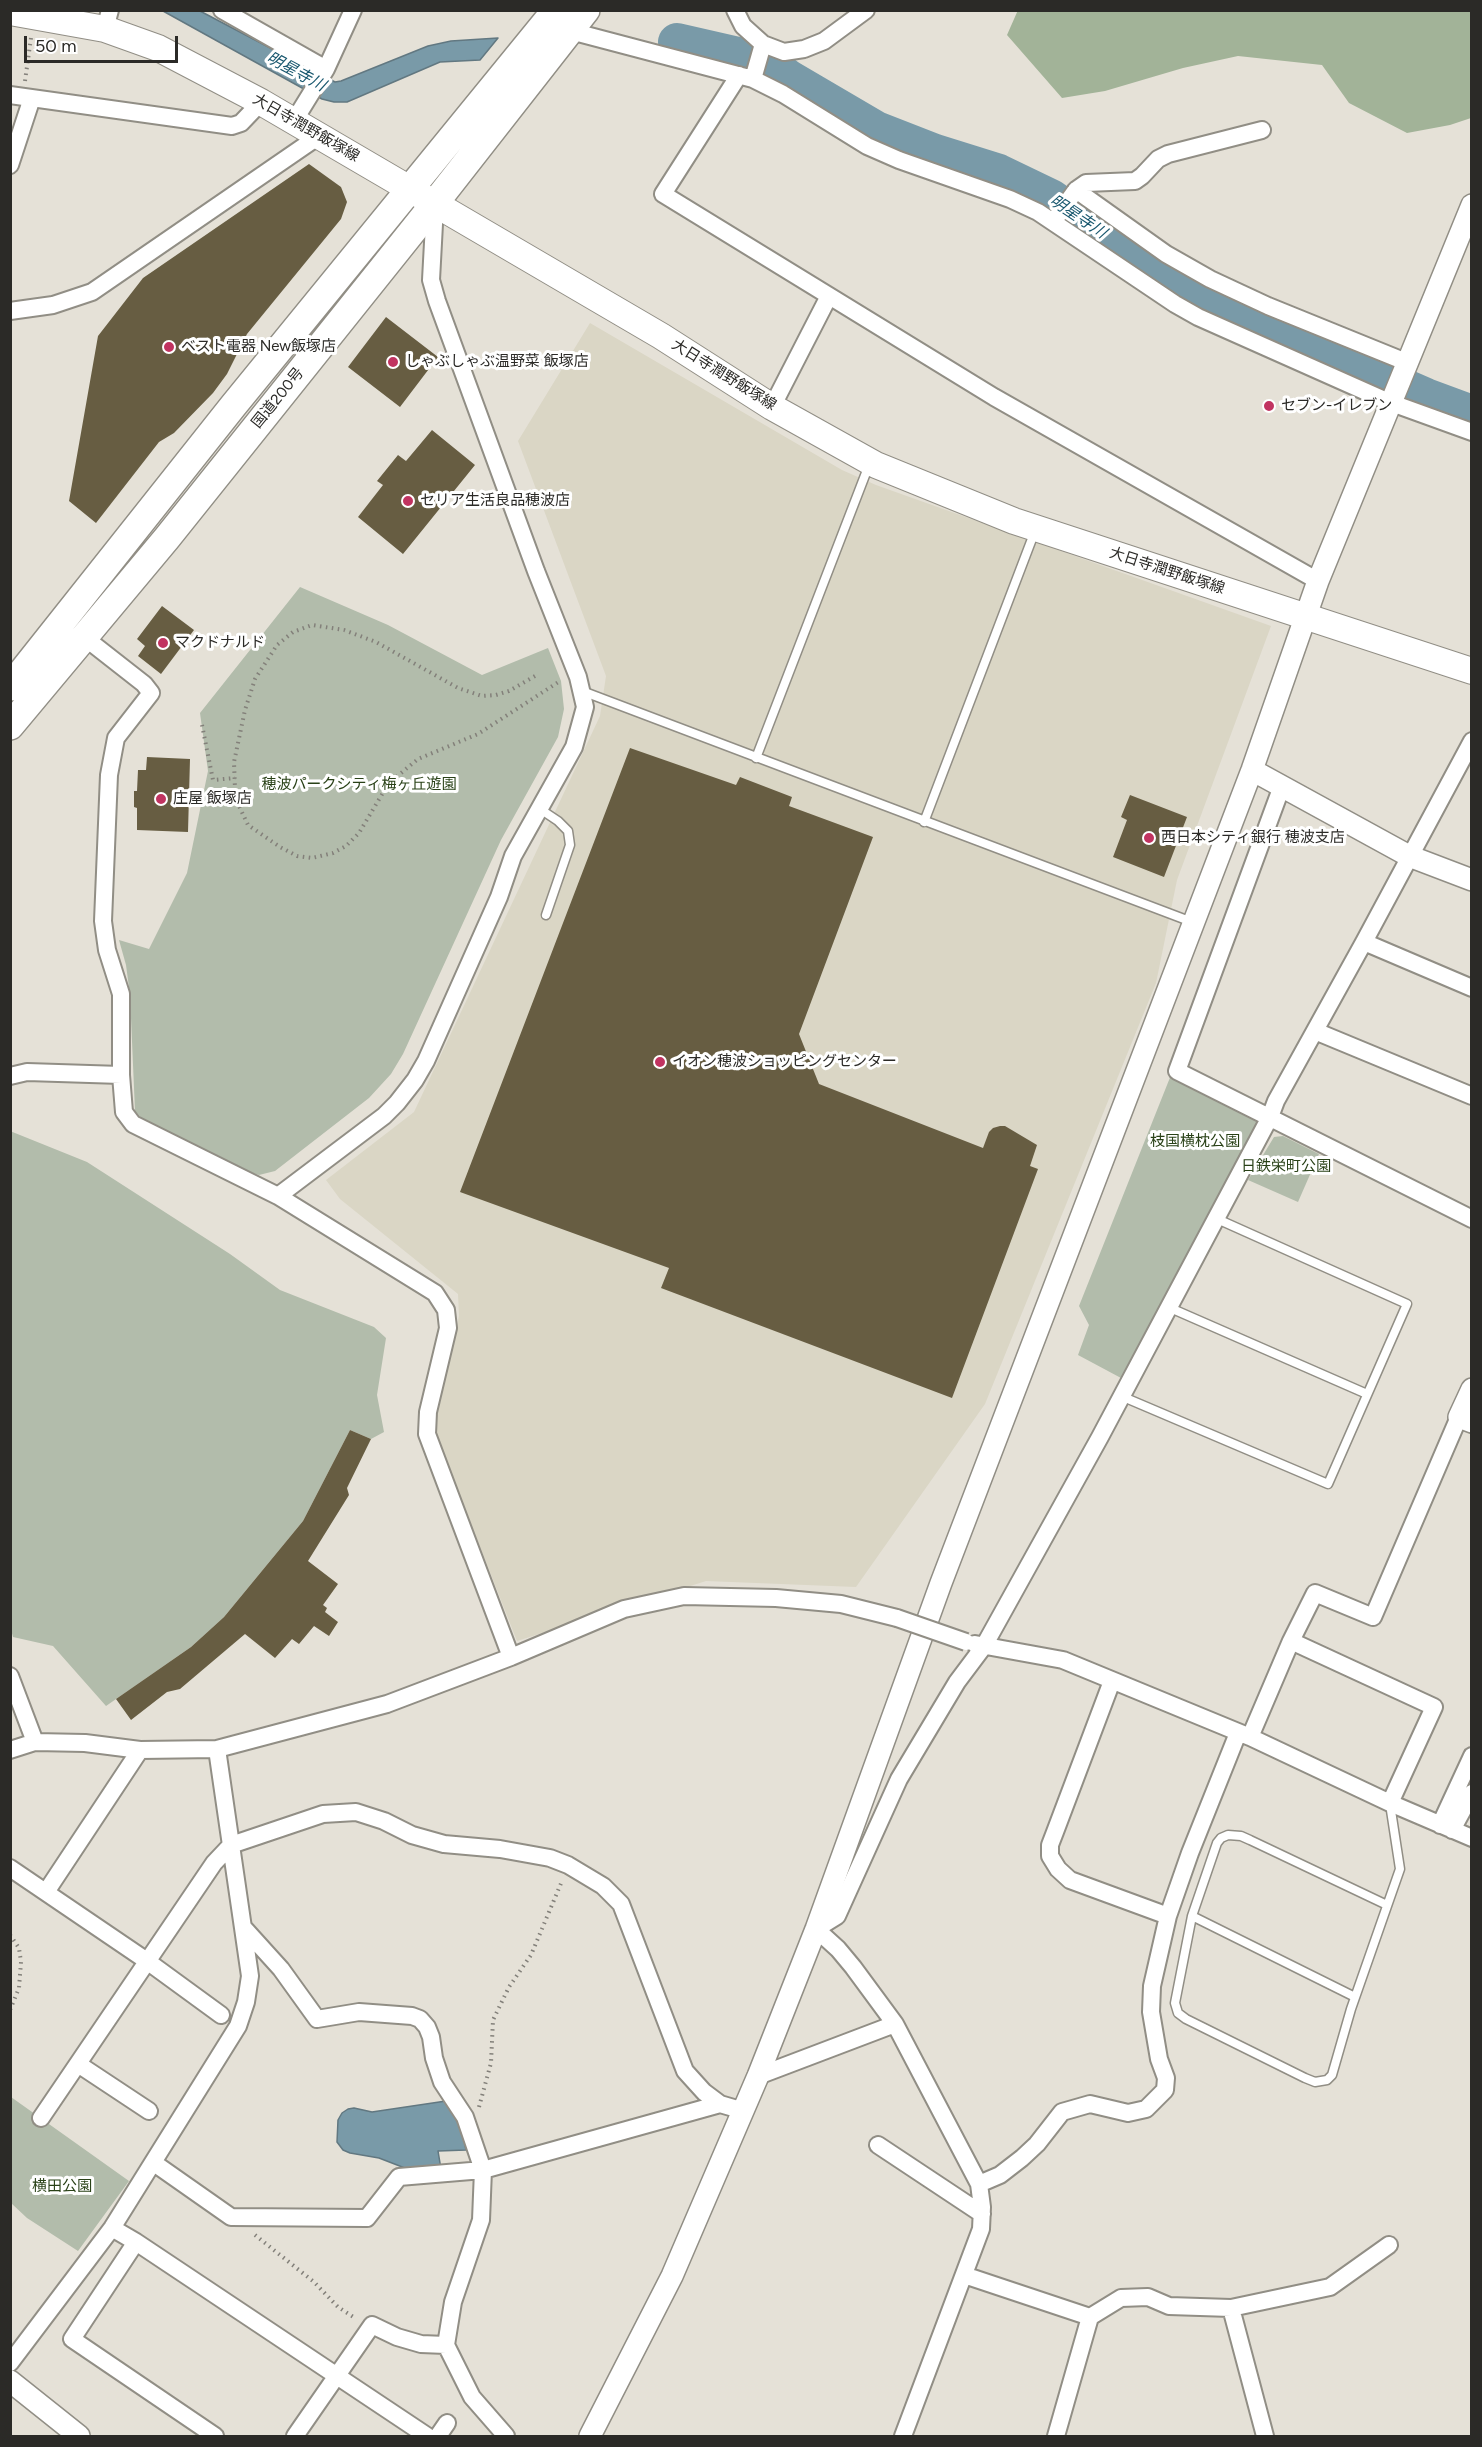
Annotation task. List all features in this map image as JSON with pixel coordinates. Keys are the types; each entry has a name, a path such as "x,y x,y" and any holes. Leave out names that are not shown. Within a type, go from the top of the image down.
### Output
{"highway":[{"name":"国道200号","path":"10,687 232,406 409,188 564,19"},
{"name":"国道200号","path":"10,726 167,538 435,204 564,19"}],"main road":[{"name":"大日寺潤野飯塚線","path":"10,12 107,20 261,102 300,111 319,136 661,336 772,407 871,461 1036,528 1472,671"}],"street":[{"path":"222,10 325,72"},
{"path":"300,111 325,72 352,10"},
{"path":"735,10 743,26 762,49 784,52 804,49 824,41 866,10"},
{"path":"564,19 749,75 867,146 899,160 1010,199 1055,219 1175,304 1198,317 1398,383"},
{"path":"762,49 749,75 663,194 994,398 1318,581"},
{"path":"10,165 22,96 212,125 232,126 241,123 261,102"},
{"path":"1055,219 1073,194 1086,183 1135,181 1158,159 1168,154 1262,130"},
{"path":"10,310 53,305 92,292 319,136"},
{"path":"1073,194 1166,254 1210,279 1268,306 1398,383 1472,432"},
{"path":"278,1196 384,1116 415,1080 426,1061 500,897 513,856 574,747 585,707 437,301 431,280 435,204"},
{"path":"590,2436 672,2276 758,2076 816,1929 941,1583 1252,770 1318,581 1472,205"},
{"path":"772,407 829,296"},
{"path":"84,637 144,684 151,693 116,738 109,775 103,921 107,950 121,994 124,1112 134,1124 278,1196 435,1293 446,1310 448,1328 428,1412 427,1434 511,1657"},
{"path":"816,1929 837,1916 899,1779 957,1682 984,1646 1121,1396 1276,1101 1410,856 1467,758 1472,741"},
{"path":"1252,770 1410,856 1472,880"},
{"path":"1282,786 1177,1071 1472,1219"},
{"path":"1364,942 1472,988"},
{"path":"1315,1031 1472,1096"},
{"path":"10,1076 27,1072 122,1075"},
{"path":"979,2184 1000,2175 1022,2158 1038,2144 1062,2112 1090,2104 1128,2113 1146,2109 1165,2090 1166,2078 1151,2012 1152,1986 1168,1916 1190,1852 1244,1735 1315,1593 1373,1617 1466,1419 1472,1389"},
{"path":"10,1750 35,1742 85,1743 140,1750 217,1749 387,1704 511,1657 624,1609 684,1596 776,1598 841,1604 897,1618 966,1642 1063,1660 1244,1735 1390,1803 1472,1838"},
{"path":"1291,1641 1434,1707 1390,1803"},
{"path":"10,1676 35,1742"},
{"path":"1112,1680 1052,1839 1050,1856 1058,1869 1070,1881 1168,1916"},
{"path":"10,2363 112,2228 238,2026 246,2002 250,1976 217,1749"},
{"path":"46,1892 140,1750"},
{"path":"1446,1827 1472,1756"},
{"path":"1446,1827 1472,1793"},
{"path":"41,2118 214,1863 231,1845 323,1814 356,1812 384,1821 412,1835 444,1844 550,1858 568,1865 603,1886 621,1905 685,2071 704,2092 720,2104 744,2111"},
{"path":"10,1868 147,1961 221,2015"},
{"path":"243,1927 281,1969 317,2019 359,2012 412,2016 420,2019 431,2037 434,2058 442,2082 465,2117 483,2170 481,2220 453,2302 446,2345 472,2397 506,2436"},
{"path":"816,1929 854,1967 895,2024 979,2184 981,2229 903,2436"},
{"path":"758,2076 895,2024"},
{"path":"78,2064 149,2111"},
{"path":"154,2163 231,2217 367,2218 399,2177 483,2170 720,2104"},
{"path":"878,2145 982,2214"},
{"path":"112,2228 427,2436"},
{"path":"136,2242 72,2338 215,2436"},
{"path":"1056,2436 1090,2316 1121,2298 1148,2297 1169,2306 1231,2308 1330,2287 1389,2245"},
{"path":"964,2275 1090,2316"},
{"path":"1231,2308 1266,2436"},
{"path":"295,2436 372,2325 397,2337 421,2344 446,2345"},
{"path":"10,2381 79,2436"}],"lane":[{"path":"756,758 871,461"},
{"path":"924,822 1036,528"},
{"path":"581,691 1193,922"},
{"path":"540,809 558,820 568,831 570,845 546,915"},
{"path":"1121,1396 1328,1484 1407,1304 1215,1218"},
{"path":"1168,1307 1368,1394"},
{"path":"1387,1905 1250,1840 1228,1835 1217,1843 1192,1916 1175,2003 1178,2013 1315,2082 1327,2080 1332,2075 1355,1997 1400,1869 1390,1803"},
{"path":"1192,1916 1355,1997"}],"path":[{"path":"22,96 32,37"},
{"path":"535,676 509,691 482,696 458,688 376,642 344,630 312,625 293,632 277,645 255,679 238,741 234,762 235,778 239,806 248,825 268,840 297,856 312,858 333,853 346,846 359,833 384,791 395,778 418,759 478,734 561,681"},
{"path":"202,725 213,780 235,778"},
{"path":"479,2118 479,2107 491,2063 492,2020 509,1987 531,1955 568,1865"},
{"path":"10,1935 19,1948 21,1962 19,1988 10,2010"},
{"path":"231,2217 307,2276 338,2307 372,2325"}],"shaded area":[{"path":"590,323 842,470 876,485 1271,626 1177,880 1156,983 985,1404 856,1587 706,1581 517,1641 434,1430 459,1316 458,1294 340,1199 326,1180 414,1112 600,716 606,676 518,441"}],"green space":[{"path":"1018,10 1471,11 1471,118 1450,125 1407,133 1349,103 1322,65 1238,56 1183,68 1105,91 1062,98 1007,35"},
{"name":"穂波パークシティ梅ヶ丘遊園","path":"300,587 388,625 482,675 548,648 561,681 564,709 558,737 501,840 403,1054 391,1074 369,1098 275,1171 259,1175 241,1169 143,1120 135,1111 130,995 126,965 119,940 149,949 187,873 208,771 200,713"},
{"name":"枝国横枕公園","path":"1171,1075 1256,1117 1258,1127 1121,1378 1078,1355 1089,1325 1079,1306"},
{"path":"10,1131 87,1162 230,1254 280,1290 374,1327 386,1338 377,1395 384,1432 371,1439 350,1430 303,1521 224,1617 191,1647 106,1706 53,1646 13,1637 11,1630"},
{"name":"日鉄栄町公園","path":"1283,1136 1319,1154 1298,1202 1248,1180 1274,1137"},
{"name":"横田公園","path":"11,2097 129,2181 78,2251 27,2218 11,2203"}],"water":[{"path":"163,11 200,11 335,82 428,46 451,41 498,38 480,60 440,62 347,102 334,102 322,99"},
{"path":"446,2101 452,2107 462,2129 466,2150 438,2151 441,2169 410,2170 379,2158 350,2153 343,2150 337,2142 338,2120 348,2109 372,2112"}],"building":[{"name":"ベスト電器 New飯塚店","path":"309,164 341,187 347,202 341,219 247,334 227,374 213,393 174,433 159,442 96,523 69,501 98,336 143,278"},
{"name":"しゃぶしゃぶ温野菜 飯塚店","path":"386,317 438,357 400,407 348,367"},
{"name":"セリア生活良品穂波店","path":"432,430 475,465 403,554 358,517 383,485 377,481 398,455 406,461"},
{"name":"マクドナルド","path":"162,606 194,630 161,674 138,656 145,646 137,639"},
{"name":"イオン穂波ショッピングセンター","path":"630,748 736,785 740,777 792,797 789,806 873,837 799,1034 819,1084 983,1148 989,1132 1000,1126 1005,1126 1037,1145 1030,1166 1038,1169 952,1398 661,1288 669,1268 460,1192"},
{"name":"庄屋 飯塚店","path":"147,757 190,759 188,832 137,830 134,791 137,791 138,770 146,770"},
{"name":"西日本シティ銀行 穂波支店","path":"1130,795 1187,817 1164,877 1113,857 1127,820 1121,817"},
{"path":"350,1430 371,1439 347,1488 349,1495 308,1561 338,1584 323,1605 327,1608 325,1612 338,1622 329,1636 314,1626 299,1644 292,1639 275,1658 245,1634 180,1689 167,1692 131,1720 116,1699 191,1647 224,1617 303,1521"}],"waterway":[{"name":"明星寺川","path":"677,42 772,66 789,79 876,130 935,153 999,173 1051,198 1167,279 1231,312 1426,397 1472,414"}],"place":[{"name":"ベスト電器 New飯塚店","path":"169,347"},
{"name":"しゃぶしゃぶ温野菜 飯塚店","path":"393,362"},
{"name":"セブン-イレブン","path":"1269,406"},
{"name":"セリア生活良品穂波店","path":"408,501"},
{"name":"マクドナルド","path":"163,643"},
{"name":"庄屋 飯塚店","path":"161,799"},
{"name":"西日本シティ銀行 穂波支店","path":"1149,838"},
{"name":"イオン穂波ショッピングセンター","path":"660,1062"}]}
